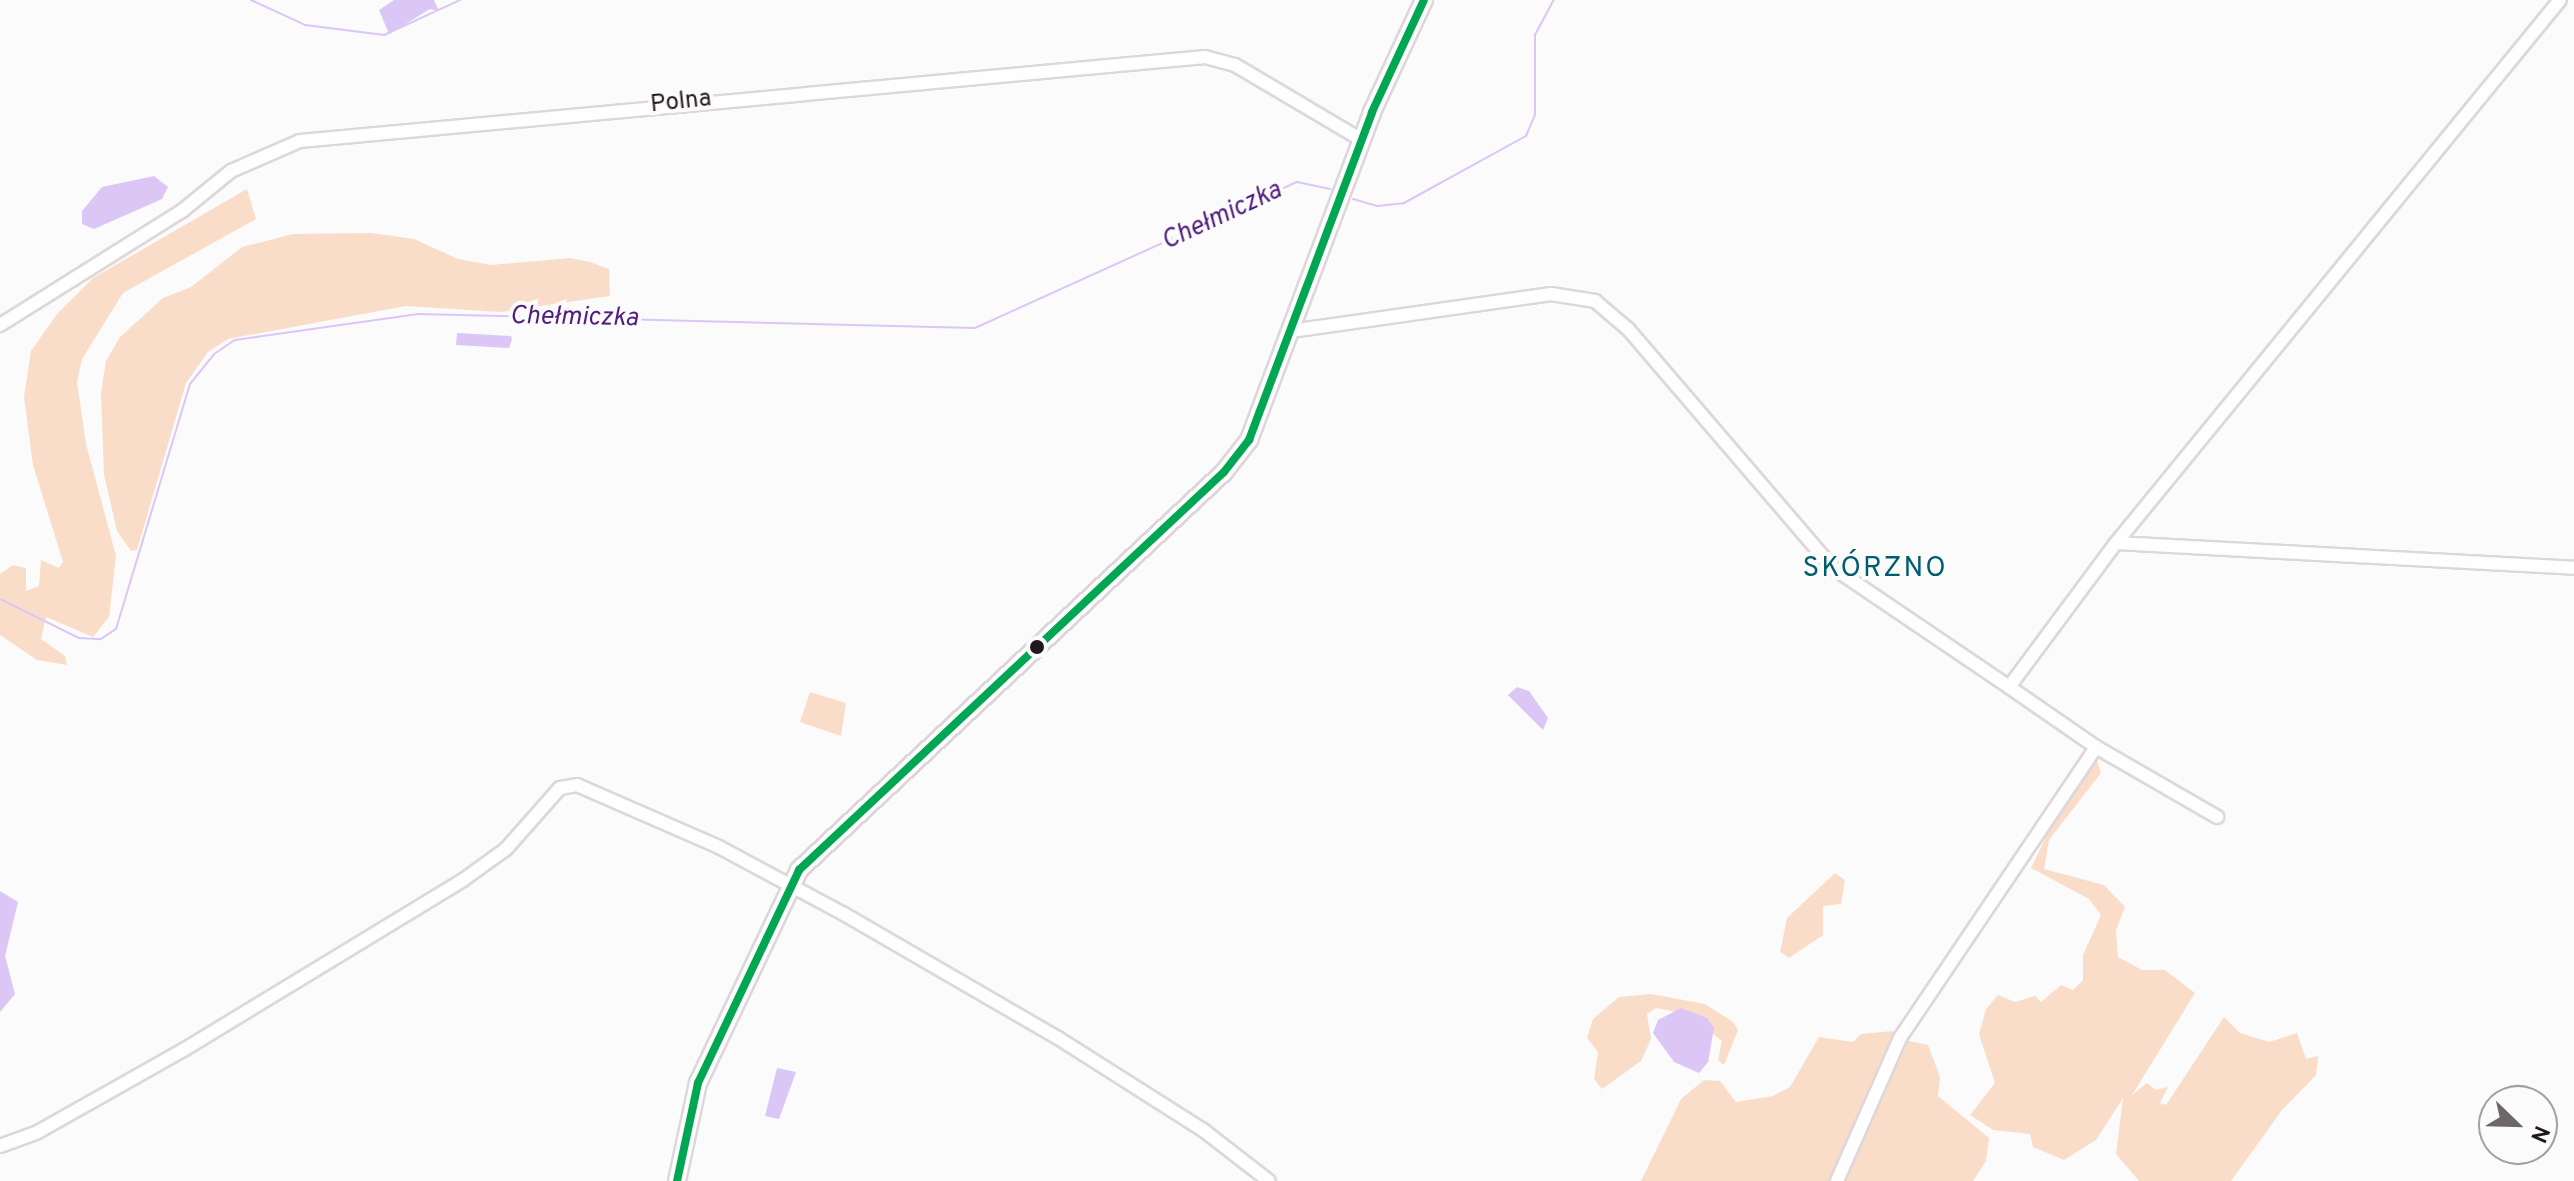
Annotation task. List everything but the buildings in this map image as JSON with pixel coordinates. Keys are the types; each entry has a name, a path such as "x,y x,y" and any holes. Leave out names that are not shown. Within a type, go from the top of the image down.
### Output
{"main road":[{"path":"677,1181 695,1091 789,884 830,837 1224,472 1257,426 1362,140 1424,0"}],"street":[{"path":"2009,687 2116,543 2560,0"},
{"name":"Polna","path":"0,325 26,305 188,207 231,171 300,141 1205,57 1235,65 1362,140"},
{"path":"1291,331 1551,294 1595,301 1628,329 1832,567 2096,747 2217,817"},
{"path":"2116,543 2574,568"},
{"path":"1837,1181 1900,1038 2096,747"},
{"path":"0,1146 36,1133 185,1049 463,880 506,849 568,785 600,792 789,884 1058,1038 1203,1130 1269,1181"}],"shaded area":[{"path":"394,0 434,0 439,11 430,9 389,34 379,10"},
{"path":"154,176 168,187 162,199 94,229 82,224 82,211 102,187"},
{"path":"247,189 256,219 123,293 82,359 77,382 86,444 116,556 109,617 93,637 46,617 41,639 65,656 67,665 37,660 0,635 0,574 13,565 26,568 26,591 39,586 41,560 59,568 63,562 33,465 24,397 31,351 57,314 93,278"},
{"path":"371,233 414,239 458,259 491,265 570,258 590,262 609,269 610,296 500,312 406,306 228,339 208,352 186,383 137,550 131,551 117,531 104,475 101,393 106,361 120,337 163,298 191,287 242,247 293,234"},
{"path":"457,333 511,336 512,339 509,348 456,345"},
{"path":"1517,687 1529,691 1548,718 1543,730 1508,695"},
{"path":"810,692 846,703 841,736 800,722"},
{"path":"2097,761 2101,773 2049,840 2044,869 2104,885 2125,907 2116,931 2118,957 2142,970 2165,970 2195,993 2132,1095 2147,1083 2156,1090 2168,1087 2160,1103 2166,1105 2224,1017 2240,1033 2269,1042 2297,1033 2306,1059 2318,1056 2316,1075 2282,1110 2231,1181 2139,1181 2116,1154 2123,1098 2096,1140 2064,1160 2033,1147 2030,1134 1993,1130 1970,1115 1995,1083 1979,1034 1986,1009 1998,995 2015,1002 2035,996 2041,1002 2061,985 2073,990 2083,980 2083,955 2101,915 2089,899 2031,868 2060,807"},
{"path":"1835,873 1845,880 1841,904 1823,906 1823,935 1789,958 1780,952 1787,918"},
{"path":"0,891 18,902 5,956 15,994 0,1012"},
{"path":"1651,994 1705,1004 1733,1022 1738,1030 1724,1065 1718,1060 1722,1041 1688,1014 1656,1008 1647,1014 1651,1039 1641,1061 1602,1089 1594,1079 1598,1052 1587,1038 1593,1019 1619,997"},
{"path":"1681,1008 1707,1018 1714,1028 1708,1062 1699,1073 1674,1062 1653,1033 1658,1020"},
{"path":"1893,1031 1895,1038 1928,1045 1940,1077 1938,1096 1989,1138 1986,1161 1973,1181 1641,1181 1681,1099 1704,1080 1720,1081 1736,1102 1773,1096 1790,1087 1819,1037 1853,1042 1861,1034"},
{"path":"777,1068 796,1072 779,1119 765,1116"}],"waterway":[{"path":"251,0 305,25 384,35 460,0"},
{"name":"Chełmiczka","path":"1353,199 1377,206 1404,203 1526,136 1535,115 1535,35 1554,0"},
{"name":"Chełmiczka","path":"0,599 79,638 101,639 116,629 190,384 214,354 235,340 418,314 975,328 1297,182 1330,189"}],"transit line":[{"path":"677,1181 698,1083 799,870 1224,472 1249,440 1372,112 1424,0"}],"district":[{"name":"SKÓRZNO","path":"1875,569"}]}
